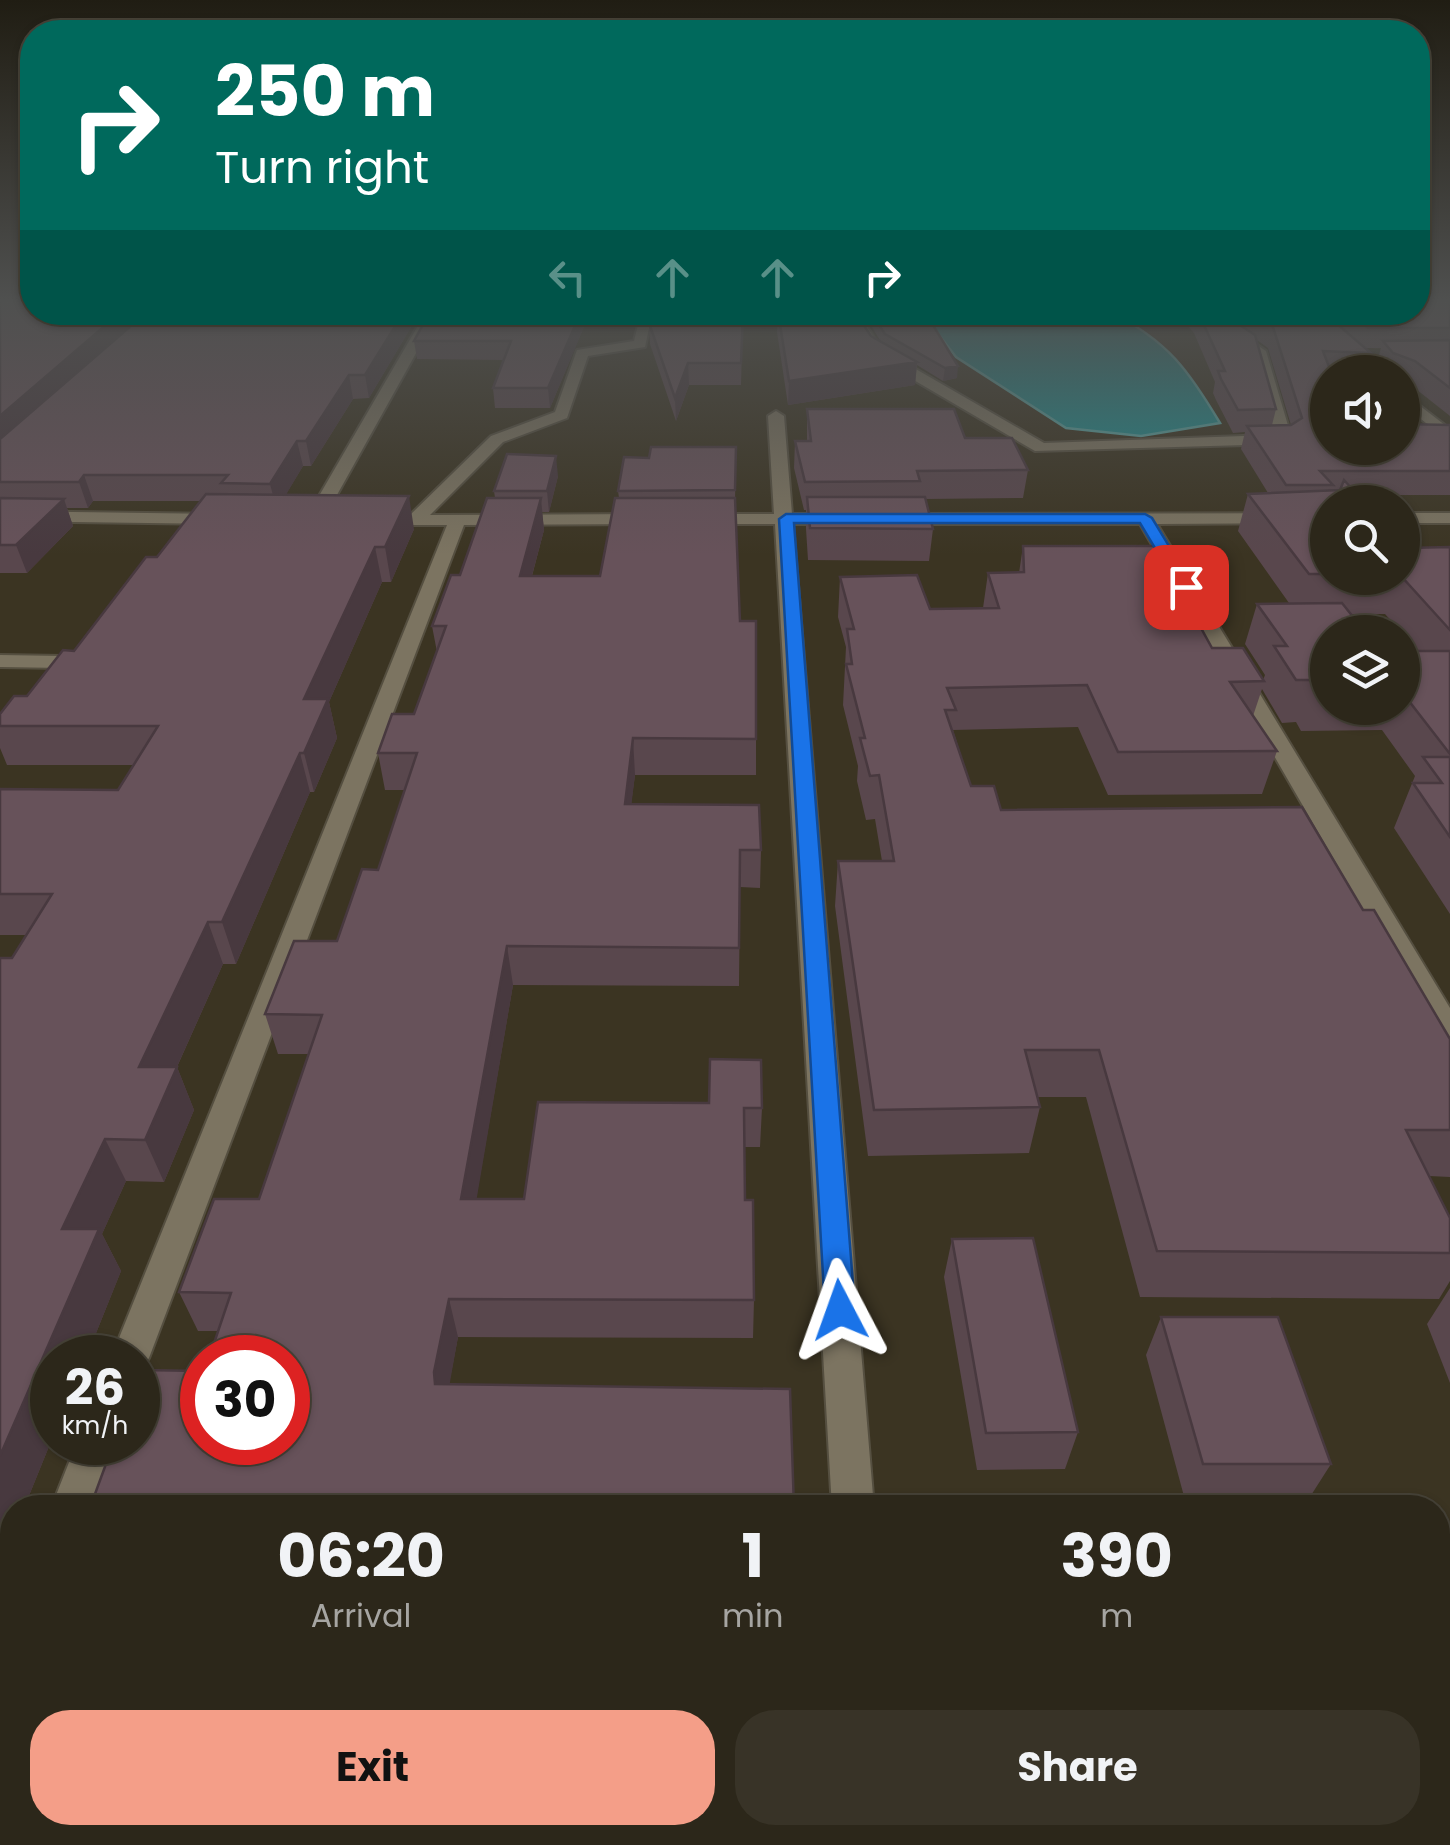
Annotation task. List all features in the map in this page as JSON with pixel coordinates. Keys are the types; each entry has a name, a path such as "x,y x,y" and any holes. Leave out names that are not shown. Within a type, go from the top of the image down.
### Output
{"street":[{"path":"294,520 322,520 396,383"},
{"path":"414,521 497,439 562,415 572,383"},
{"path":"929,383 1041,448 1284,439 1268,383"},
{"path":"1420,411 1450,437"},
{"path":"776,416 852,1495"},
{"path":"0,516 235,519"},
{"path":"1145,518 1450,1033"},
{"path":"364,520 1310,518"},
{"path":"1420,518 1450,518"},
{"path":"139,1335 457,520"},
{"path":"0,661 63,662 42,688"},
{"path":"77,1495 88,1465"}],"water":[{"path":"996,383 1194,383 1220,423 1141,436 1066,428"}],"building":[{"path":"0,383 38,383 0,416"},
{"path":"65,383 344,383 306,441 297,441 270,484 221,483 228,475 84,475 79,482 0,482 0,439"},
{"path":"495,383 550,383 548,388 493,388"},
{"path":"670,383 681,383 675,398"},
{"path":"1223,383 1269,383 1276,409 1238,410"},
{"path":"1291,383 1310,383 1310,465 1420,465 1420,424 1450,425 1450,471 1320,471 1333,485 1286,485 1247,426 1291,425 1302,418"},
{"path":"807,409 954,409 965,438 1012,438 1028,470 917,471 920,481 805,482 795,441 811,441"},
{"path":"651,447 736,447 735,490 618,491 624,457 649,458"},
{"path":"507,454 556,456 547,491 494,491"},
{"path":"1310,491 1310,574 1309,574 1248,494"},
{"path":"206,494 409,496 385,547 375,547 304,699 328,699 304,753 300,753 222,922 208,922 139,1067 177,1067 145,1140 105,1139 62,1229 99,1229 53,1335 30,1335 30,1387 0,1456 0,958 12,958 52,894 0,894 0,789 118,790 158,726 0,726 0,714 14,696 27,696 63,650 74,651 146,557 157,557"},
{"path":"807,497 925,497 933,529 810,528"},
{"path":"0,498 64,499 16,545 0,545"},
{"path":"487,498 541,498 520,576 600,576 615,498 735,498 740,621 756,621 756,739 633,738 625,804 759,805 761,850 740,850 739,948 507,946 461,1199 524,1199 538,1102 709,1103 710,1059 761,1060 762,1108 744,1108 745,1200 753,1200 754,1300 449,1299 435,1384 790,1389 794,1495 95,1494 106,1465 160,1465 160,1370 180,1371 180,1465 310,1465 310,1335 217,1335 231,1293 179,1292 214,1199 259,1199 322,1015 265,1014 294,941 337,941 362,869 378,870 417,753 378,753 392,714 414,714 446,626 432,626 451,575 460,575"},
{"path":"1023,546 1156,546 1212,648 1243,648 1264,681 1230,682 1277,751 1118,752 1087,685 947,688 956,710 945,710 971,786 994,786 1001,810 1302,807 1363,910 1374,910 1450,1039 1450,1130 1406,1130 1450,1218 1450,1253 1157,1251 1099,1050 1025,1050 1040,1107 874,1110 838,861 894,861 879,775 870,776 860,738 865,738 846,664 852,664 847,629 854,629 840,577 917,575 930,609 999,608 988,573 1024,572"},
{"path":"1450,547 1450,630 1418,595 1420,548"},
{"path":"1342,603 1352,615 1310,615 1310,680 1296,680 1274,646 1287,646 1257,604"},
{"path":"1420,651 1450,651 1450,754 1420,715"},
{"path":"1423,757 1450,757 1450,837 1413,783 1442,783"},
{"path":"1033,1238 1078,1432 986,1433 952,1239"},
{"path":"1161,1317 1278,1317 1331,1464 1203,1464"}],"route":[{"path":"840,1310 786,519 1145,518 1186,587"}]}
